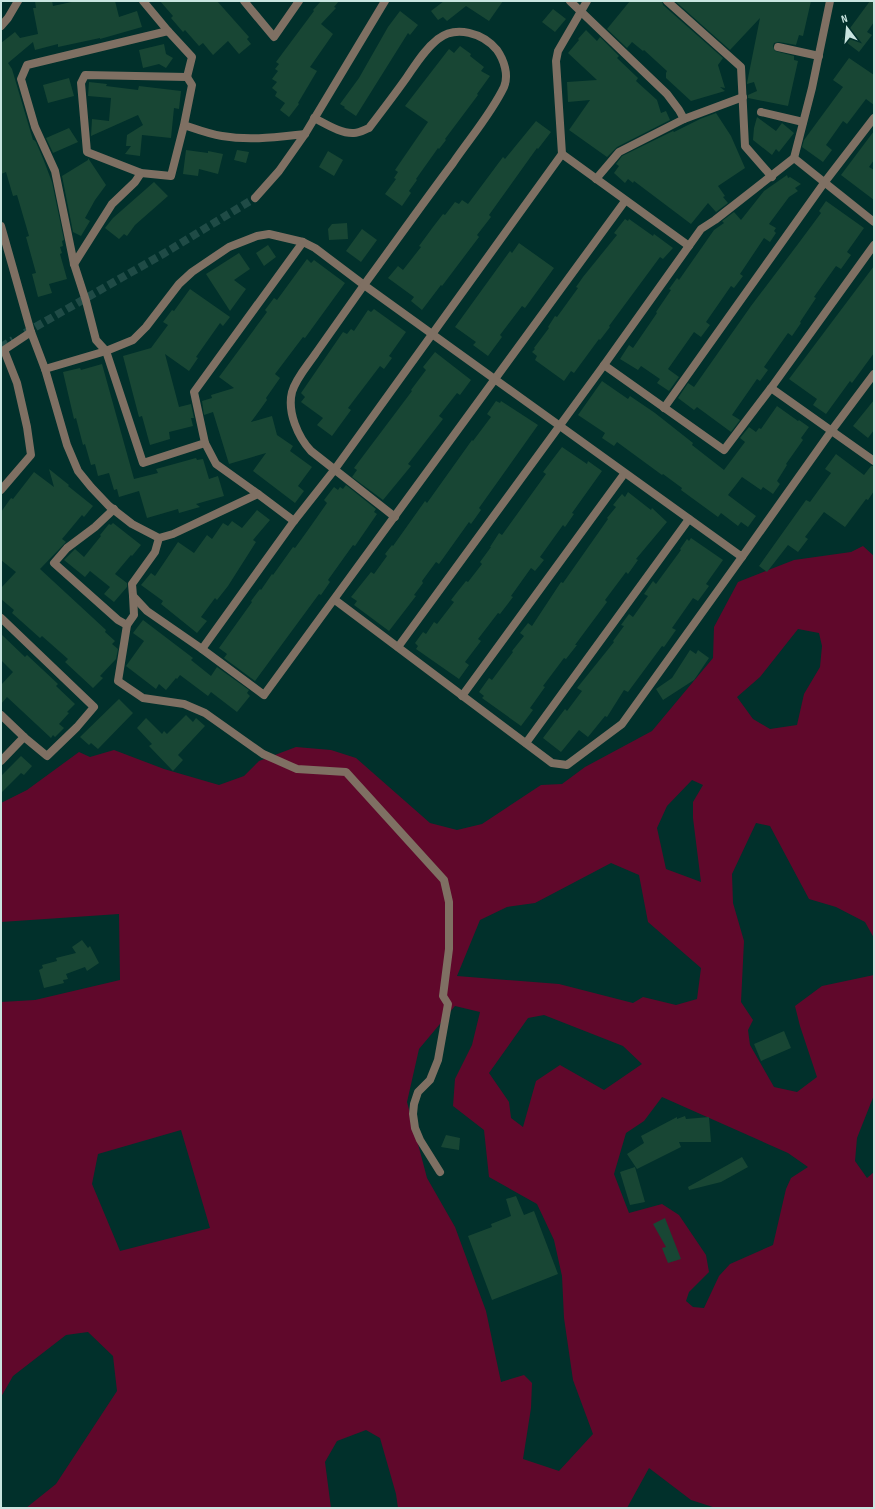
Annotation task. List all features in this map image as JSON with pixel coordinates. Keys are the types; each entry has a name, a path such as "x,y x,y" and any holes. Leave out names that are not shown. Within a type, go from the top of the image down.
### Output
{"street":[{"path":"1,26 8,18 18,1"},
{"path":"143,1 192,58 187,77 192,85 171,176 142,173 87,152 81,83 85,75 187,77"},
{"path":"244,1 274,37 299,1"},
{"path":"255,198 279,171 305,134 385,1"},
{"path":"570,1 667,94 684,119"},
{"path":"202,649 294,522 335,470 562,154 556,61 558,51 587,1"},
{"path":"667,1 741,67 745,146 772,177"},
{"path":"398,647 604,365 701,229 772,177 794,158 819,56 830,1"},
{"path":"168,31 27,65 21,79 35,127 55,171 74,264 86,301 96,340 106,351 143,463 205,443"},
{"path":"314,118 345,132 354,133 369,128 429,48 438,38 450,34 468,32 485,39 493,45 499,53 505,68 506,77 504,86 485,118 364,285 302,373 292,391 292,409 297,430 303,442 311,451 395,517"},
{"path":"778,47 819,56"},
{"path":"596,179 620,152 684,119 743,97"},
{"path":"761,112 803,122"},
{"path":"664,408 824,183 874,118"},
{"path":"184,125 221,136 240,138 260,139 305,134"},
{"path":"562,154 688,246"},
{"path":"794,158 874,222"},
{"path":"74,264 112,204 135,182 142,173"},
{"path":"133,596 147,610 264,695 335,600 625,201"},
{"path":"1,226 31,332 45,369 67,444 78,470 90,487 132,524 159,538 173,534 258,494"},
{"path":"45,369 106,351 133,340 146,327 180,284 192,272 229,246 257,236 269,234 304,242 315,248 364,285 560,425 624,474 742,557"},
{"path":"294,522 216,464 205,443 194,392 304,242"},
{"path":"604,365 724,450 771,388 874,245"},
{"path":"1,490 31,455 27,427 17,383 4,350 31,332"},
{"path":"335,600 552,763 567,765 622,724 832,430 874,374"},
{"path":"771,388 874,461"},
{"path":"462,696 624,474"},
{"path":"114,509 95,527 66,548 54,563 118,620 127,625"},
{"path":"526,743 689,519"},
{"path":"159,538 156,552 132,584 134,615 127,625 118,681 143,698 184,704 205,713 263,754 297,769 346,772 444,880 449,902 449,949 443,996 448,1004 438,1060 430,1080 418,1092 414,1104 413,1114 415,1128 420,1140 440,1172"},
{"path":"1,618 94,707 77,727 47,756 1,715"},
{"path":"1,762 24,737"}],"shaded area":[{"path":"863,546 874,556 874,938 865,922 836,907 809,899 770,826 756,823 732,874 733,903 744,941 741,1002 753,1020 748,1030 750,1045 774,1087 797,1092 817,1077 795,1006 822,986 874,975 874,1095 857,1138 855,1161 867,1178 874,1172 874,1508 716,1508 691,1500 649,1468 627,1508 398,1508 396,1494 380,1438 366,1430 337,1441 325,1462 331,1508 26,1508 56,1484 117,1391 113,1356 88,1332 66,1335 13,1376 1,1397 1,1002 35,1000 120,980 119,914 1,922 1,803 27,790 79,752 90,757 114,750 164,769 219,785 244,776 259,761 296,747 331,750 356,758 430,823 457,830 482,824 541,785 562,784 585,767 652,731 713,658 714,627 738,582 794,560 851,552","holes":["798,629 819,633 822,646 820,667 804,694 797,725 770,729 753,719 737,697 760,677","692,780 703,785 693,802 693,818 701,882 666,869 657,828 667,806","611,863 639,875 648,922 701,968 697,999 676,1005 643,997 633,1003 559,984 457,976 480,920 507,907 535,903","455,1006 480,1012 472,1045 455,1079 453,1106 484,1130 489,1177 537,1204 554,1240 562,1276 564,1318 573,1380 593,1434 559,1471 523,1459 531,1408 532,1383 524,1375 501,1382 486,1311 455,1227 427,1178 407,1102 419,1049","544,1015 623,1046 642,1064 604,1090 560,1065 536,1081 523,1127 511,1118 509,1102 489,1073 528,1018","662,1097 788,1153 808,1167 791,1178 786,1189 773,1245 730,1264 719,1276 704,1308 693,1307 686,1301 689,1292 709,1272 706,1255 679,1215 662,1204 629,1213 614,1174 626,1133 644,1121","181,1130 210,1228 120,1251 92,1184 98,1154"]}],"building":[{"path":"35,1 52,1 53,6 76,1 115,1 119,17 137,11 142,27 100,39 58,47 58,44 35,50 33,42 8,63 12,69 33,140 36,142 52,182 64,240 62,241 63,246 60,247 62,253 60,254 67,279 49,284 52,293 38,297 32,274 36,273 26,237 29,236 17,195 13,196 6,172 1,174 1,43 15,32 20,38 38,34 33,8 36,8"},
{"path":"160,1 217,1 249,37 247,39 251,44 239,54 228,41 213,55 203,43 199,46 185,30 183,32 171,18 173,16"},
{"path":"321,1 339,1 334,7 336,8 321,24 333,34 310,67 317,71 298,103 299,104 289,117 280,110 285,103 275,96 277,92 272,88 277,82 272,79 278,71 275,69 279,64 276,62"},
{"path":"444,1 503,1 489,21 466,6 447,21 443,17 438,20 431,11"},
{"path":"630,1 662,1 663,5 723,58 718,65 725,88 720,87 725,91 691,101 666,78 667,71 644,50 643,51 632,42 627,48 607,29"},
{"path":"675,1 811,1 803,36 799,35 796,45 779,42 774,43 773,46 775,51 794,56 794,60 798,61 788,106 748,98 748,95 757,91 754,82 747,83 760,18 730,50"},
{"path":"870,1 874,1 874,22 867,32 872,35 859,52 842,39"},
{"path":"553,9 566,19 555,32 542,22"},
{"path":"400,11 418,25 410,35 408,33 356,116 340,104 359,78 388,27"},
{"path":"586,30 597,41 600,37 619,56 617,58 638,78 636,81 657,100 661,113 666,111 670,120 617,147 607,157 569,130 590,100 568,102 567,82 597,80 568,53"},
{"path":"164,44 166,54 173,58 166,68 159,64 143,68 139,50"},
{"path":"460,46 471,54 470,56 484,67 481,71 490,76 477,94 478,95 445,139 446,140 439,149 438,148 416,179 417,180 409,191 411,193 402,206 385,194 396,179 394,178 398,172 395,170 428,122 405,106 449,49 454,53"},
{"path":"849,58 874,75 874,105 866,99 847,124 843,121 826,145 832,150 823,162 802,147 804,140 843,87 833,80"},
{"path":"69,78 74,96 48,103 43,85"},
{"path":"89,82 107,84 106,86 138,90 139,86 181,91 179,109 174,108 171,138 142,135 140,156 125,154 131,146 126,146 127,135 143,125 138,115 91,136 92,119 109,121 111,98 88,96"},
{"path":"716,113 731,136 745,168 718,186 725,196 723,197 728,203 716,212 708,203 691,224 634,181 633,183 628,179 625,183 614,173 619,166 616,164 622,156 673,131 674,132"},
{"path":"757,117 776,131 782,123 794,133 779,152 776,149 772,155 753,140"},
{"path":"536,121 551,132 538,149 537,148 489,215 491,217 477,235 479,237 422,310 411,301 414,297 388,278 398,266 403,270 421,247 419,246 433,227 455,202 459,204 462,200 468,204 503,157 505,159"},
{"path":"69,128 78,142 53,153 46,138"},
{"path":"874,131 874,160 869,167 874,170 874,200 841,175"},
{"path":"186,150 208,153 208,151 223,154 218,174 199,169 198,176 183,174"},
{"path":"237,150 249,152 246,163 234,160"},
{"path":"328,151 343,160 334,176 319,167"},
{"path":"88,158 106,185 95,200 85,218 90,221 81,236 73,232 62,176 88,160"},
{"path":"787,175 788,178 790,177 801,184 795,188 798,191 789,197 769,224 776,228 774,231 776,233 770,242 764,238 740,274 743,276 734,288 731,286 706,322 710,325 701,337 694,332 668,369 679,377 669,391 657,383 660,379 641,366 638,370 620,359 629,345 633,348 657,313 656,312 671,290 669,289 677,278 679,280 714,230 724,223 722,221 734,212 741,220 764,191"},
{"path":"154,182 168,196 135,225 127,236 124,234 119,239 105,228 113,218"},
{"path":"826,201 864,228 847,252 851,255 841,269 836,266 814,297 816,298 792,336 788,333 764,367 768,370 760,381 757,379 732,415 740,420 731,432 697,407 694,410 678,398 688,383 694,387 751,306 821,213 819,211"},
{"path":"625,219 628,221 629,219 653,236 654,234 673,248 663,259 660,257 600,340 599,339 574,373 571,371 564,381 535,360 537,356 532,352 549,328 548,327 555,316 557,317 578,288 576,287 583,277 617,235 614,233"},
{"path":"347,223 348,239 329,240 328,229 332,224"},
{"path":"362,229 377,240 361,262 346,251"},
{"path":"519,243 554,268 525,308 522,306 500,335 502,337 488,356 473,345 476,342 455,327 510,251 512,253"},
{"path":"268,245 276,257 264,266 256,253"},
{"path":"239,253 250,269 234,280 246,289 230,311 206,274"},
{"path":"307,259 311,263 314,260 345,283 305,338 303,337 275,374 280,378 266,398 267,400 251,422 272,416 277,435 293,446 290,451 312,467 298,486 304,491 295,503 253,471 266,453 229,464 213,412 204,415 202,401 212,398 211,395 234,388 219,377 267,312 265,310 274,298 277,300"},
{"path":"874,266 874,353 852,383 850,381 826,414 813,405 817,399 789,379"},
{"path":"190,289 230,317 223,326 220,323 196,357 198,358 189,371 165,354 179,407 191,404 194,418 191,418 193,426 169,432 170,439 150,445 142,416 139,417 123,356 151,348 168,325 163,322 172,310 174,311"},
{"path":"374,309 406,332 389,356 392,358 384,369 380,366 348,408 351,410 332,436 317,425 323,418 301,402 305,397 301,393 343,332 347,334 351,329 354,331 368,310 371,312"},
{"path":"435,352 471,380 460,395 457,393 439,416 443,419 408,464 411,466 383,500 352,477 357,470 354,468 412,391 411,390 426,370 423,367"},
{"path":"102,364 134,479 158,473 156,469 196,458 197,460 203,459 209,479 218,476 224,496 196,504 200,507 179,513 178,509 147,518 139,491 119,497 117,489 114,490 109,473 98,476 95,464 91,465 85,444 83,445 76,418 74,419 63,372 80,368 81,370"},
{"path":"602,381 628,399 630,396 655,413 724,470 745,442 740,438 749,427 756,432 759,428 761,429 777,406 809,427 801,438 803,440 786,464 787,465 777,481 780,484 773,494 763,487 761,490 742,477 728,495 756,516 748,527 741,522 738,526 721,513 718,517 681,490 682,488 617,442 614,446 602,438 605,433 578,415"},
{"path":"874,400 874,430 868,438 853,426"},
{"path":"496,401 500,403 501,401 538,425 479,508 481,510 471,524 469,522 439,564 436,562 422,581 423,583 414,595 416,596 389,631 354,605 357,601 351,597 371,572 374,574 387,556 385,554 392,545 393,546 425,501 427,503 472,440 473,441 491,417 487,414"},
{"path":"562,447 587,464 588,461 602,471 572,513 574,514 565,527 563,525 540,557 544,560 535,571 531,568 511,596 513,597 500,614 498,613 478,639 481,641 465,662 469,665 459,679 416,649 418,646 415,643 423,632 426,634 434,622 437,624 454,602 451,600 482,564 480,562 499,533 502,535 546,474 543,472"},
{"path":"836,454 864,475 871,466 874,466 874,491 868,500 866,499 845,527 824,512 805,537 808,539 798,552 788,545 767,572 759,566 806,500 810,502 831,473 825,469"},
{"path":"49,469 93,506 84,517 82,515 62,539 66,542 40,569 106,630 105,632 115,641 112,644 118,649 116,659 100,676 103,678 93,688 65,662 68,659 42,636 40,638 12,613 14,610 1,599 1,588 16,572 1,560 1,512 34,472 54,487"},
{"path":"346,485 376,509 374,512 377,514 355,546 353,545 328,580 330,582 321,595 319,594 255,681 224,658 227,654 219,648 260,589 261,590 293,547 295,548 308,530 327,503 324,500 334,487 338,490 340,487 343,489"},
{"path":"628,492 651,510 652,508 667,522 636,559 638,560 628,574 626,572 605,600 607,602 575,645 577,645 566,659 564,658 543,686 545,687 530,708 533,710 521,726 482,698 484,696 479,692 489,678 492,680 513,652 512,651 524,636 520,633 528,623 532,626 561,582 563,583 616,507 613,505 622,494 625,497"},
{"path":"257,510 270,520 253,540 256,542 228,586 217,600 215,598 201,617 207,621 197,633 161,604 163,601 141,585 151,573 155,576 178,542 194,553 207,535 212,539 223,523 228,526 232,521 242,528"},
{"path":"113,523 141,545 115,574 127,583 127,587 114,602 104,594 110,587 90,571 85,577 64,560 75,549 84,557 109,524 111,525"},
{"path":"691,538 723,560 706,584 709,586 698,601 693,598 672,628 676,630 664,647 662,646 628,692 624,690 607,717 605,716 588,737 579,730 561,752 543,738 565,709 567,711 582,691 577,688 614,642 613,641 624,626 621,625 629,614 633,617 648,596 644,594 653,581 656,584 681,550 680,549 687,539 689,541"},
{"path":"143,620 193,658 191,660 211,676 217,667 249,690 247,693 250,696 237,712 211,692 208,696 180,675 166,690 159,684 156,689 126,666 144,641 133,633"},
{"path":"1,634 25,657 27,655 58,684 56,686 75,704 67,712 69,713 59,724 64,728 55,737 53,735 51,738 7,697 1,704 1,685 13,672 1,660"},
{"path":"690,650 696,654 698,650 709,658 694,680 663,700 656,689 672,678"},
{"path":"119,699 133,713 98,749 91,743 89,745 80,737"},
{"path":"186,715 193,722 196,718 205,726 178,755 183,760 173,771 149,746 152,744 137,728 146,718 162,734 164,731 167,734"},
{"path":"21,756 32,766 24,775 21,773 1,793 1,776"},
{"path":"82,940 88,948 90,946 99,963 87,971 85,967 66,974 68,979 63,980 64,983 44,988 39,970 43,968 42,965 57,961 56,958 76,953 72,947"},
{"path":"784,1031 791,1048 761,1061 754,1044"},
{"path":"685,1116 686,1119 709,1117 711,1142 679,1142 681,1147 637,1169 627,1154 644,1143 641,1136 677,1117 677,1119"},
{"path":"446,1135 460,1138 459,1150 441,1147"},
{"path":"742,1157 748,1167 721,1182 689,1190 688,1187"},
{"path":"635,1167 645,1202 630,1205 620,1172"},
{"path":"516,1196 524,1215 534,1211 558,1274 492,1300 468,1236 492,1227 491,1224 511,1216 506,1199"},
{"path":"665,1218 681,1259 668,1263 662,1248 666,1247 653,1224"}],"tunnel":[{"path":"25,333 163,254 255,198"},
{"path":"1,347 13,340"}]}
